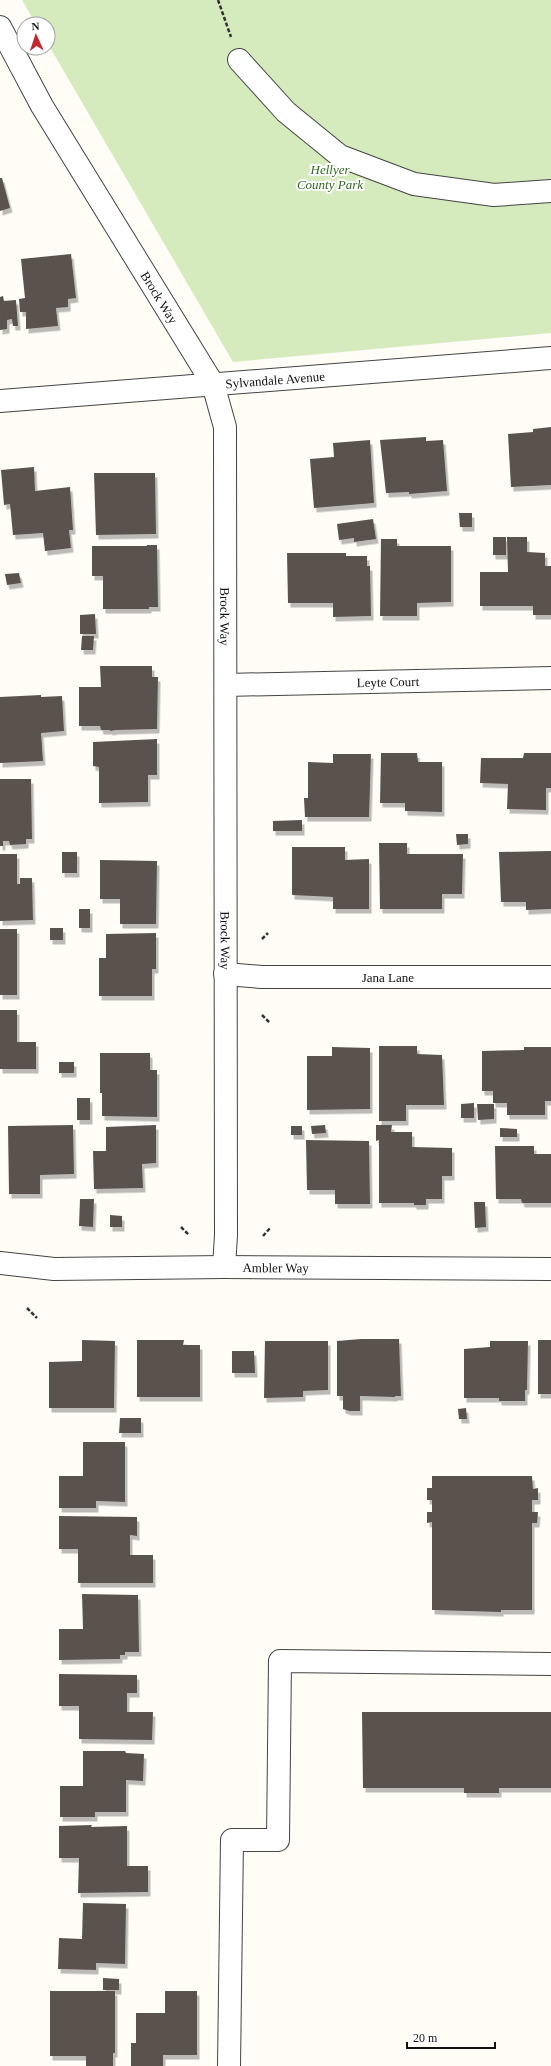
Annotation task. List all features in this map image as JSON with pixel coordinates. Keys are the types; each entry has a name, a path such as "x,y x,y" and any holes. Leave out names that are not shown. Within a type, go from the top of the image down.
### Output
{"street":[{"name":"Brock Way","path":"0,27 42,106 213,384 225,427 226,1235 224,1267"},
{"path":"238,60 286,112 340,156 414,184 494,195 551,191"},
{"name":"Sylvandale Avenue","path":"0,401 551,358"},
{"name":"Leyte Court","path":"226,685 551,678"},
{"name":"Jana Lane","path":"225,974 262,977 551,977"},
{"name":"Ambler Way","path":"0,1263 54,1269 224,1267 551,1269"},
{"path":"229,2066 232,1840 278,1840 280,1661 551,1664"}],"path":[{"path":"218,0 238,60"},
{"path":"262,939 268,933"},
{"path":"262,1015 270,1023"},
{"path":"181,1227 189,1235"},
{"path":"263,1236 271,1227"},
{"path":"27,1308 37,1318"}],"green space":[{"name":"Hellyer County Park","path":"22,0 551,0 551,333 233,362 55,56 56,16 31,16"}],"building":[{"path":"0,178 2,178 10,208 0,211"},
{"path":"71,254 76,298 68,299 68,307 56,308 58,326 26,329 26,312 20,312 19,299 25,298 21,259"},
{"path":"3,296 4,301 16,300 18,326 13,326 12,319 7,320 7,329 0,330 0,297"},
{"path":"551,427 551,485 511,487 508,434 533,432 533,429"},
{"path":"426,437 426,441 443,440 447,491 409,494 409,492 386,493 380,440"},
{"path":"370,440 374,503 314,508 310,459 334,457 333,443"},
{"path":"34,467 35,491 70,487 73,530 69,530 71,548 45,551 43,533 13,535 10,504 4,505 1,470"},
{"path":"94,473 155,473 156,534 96,535"},
{"path":"459,513 472,513 472,527 460,527"},
{"path":"373,519 376,539 354,542 354,538 339,540 337,524"},
{"path":"493,537 506,537 506,555 493,555"},
{"path":"507,537 527,537 527,552 545,553 545,566 551,566 551,615 533,615 533,606 480,606 480,572 508,572"},
{"path":"381,539 397,539 397,546 451,546 451,602 417,603 417,616 380,616"},
{"path":"157,545 158,607 149,607 149,609 103,609 103,576 92,576 92,546"},
{"path":"287,553 346,553 346,556 367,556 367,566 370,566 371,616 333,617 333,603 288,603"},
{"path":"19,573 21,583 7,585 5,574"},
{"path":"95,614 96,634 80,634 80,615"},
{"path":"82,636 94,636 93,650 81,650"},
{"path":"100,666 152,666 152,677 158,677 157,729 110,731 101,730 100,726 79,726 79,687 101,687"},
{"path":"41,695 41,697 62,696 64,731 41,733 43,761 0,763 0,697"},
{"path":"157,739 157,775 148,775 148,802 99,803 99,767 93,766 93,742"},
{"path":"381,753 417,753 418,762 442,762 442,812 405,811 405,803 380,803"},
{"path":"524,753 551,753 551,788 546,788 546,810 507,809 508,784 480,783 481,758 523,758"},
{"path":"333,754 371,754 369,817 305,817 304,798 308,798 308,762 333,763"},
{"path":"0,779 31,779 32,839 26,839 26,844 10,845 9,841 3,841 3,846 0,846"},
{"path":"302,820 302,831 273,831 273,821"},
{"path":"456,834 468,834 468,844 457,845"},
{"path":"379,843 407,843 407,854 463,854 462,894 442,894 442,909 380,909"},
{"path":"292,847 345,847 345,860 369,859 369,909 333,909 333,897 292,895"},
{"path":"551,851 551,909 526,910 526,902 501,902 499,852"},
{"path":"62,852 77,852 77,873 62,873"},
{"path":"0,854 17,854 17,884 20,884 20,878 32,878 33,920 0,921"},
{"path":"100,860 157,861 156,924 120,924 120,899 100,899"},
{"path":"79,909 90,909 90,928 79,928"},
{"path":"50,928 63,928 63,940 50,940"},
{"path":"0,929 17,929 17,995 0,995"},
{"path":"156,933 156,969 152,969 152,996 99,996 99,958 106,958 106,934"},
{"path":"0,1010 17,1010 17,1042 36,1042 36,1069 0,1069"},
{"path":"379,1046 417,1046 417,1054 442,1055 444,1105 406,1105 406,1121 379,1121"},
{"path":"332,1047 370,1048 370,1109 307,1110 307,1056 332,1056"},
{"path":"524,1047 551,1047 551,1101 545,1101 545,1115 507,1115 507,1103 493,1103 493,1091 482,1091 482,1051 524,1050"},
{"path":"100,1053 150,1053 150,1070 157,1070 157,1117 102,1116 102,1093 100,1093"},
{"path":"59,1062 74,1062 74,1073 59,1073"},
{"path":"77,1098 90,1098 90,1120 77,1120"},
{"path":"474,1103 474,1118 461,1118 461,1104"},
{"path":"477,1104 494,1104 494,1119 478,1120"},
{"path":"73,1125 74,1174 40,1175 40,1194 9,1194 8,1126"},
{"path":"156,1125 156,1163 142,1164 143,1188 94,1189 93,1151 106,1151 106,1127"},
{"path":"325,1125 326,1133 312,1134 311,1126"},
{"path":"376,1125 392,1125 391,1132 412,1132 412,1147 452,1148 452,1176 442,1176 442,1199 426,1199 426,1205 414,1205 414,1203 379,1203 379,1140 376,1141"},
{"path":"291,1126 302,1126 302,1135 291,1135"},
{"path":"500,1128 517,1129 517,1137 500,1137"},
{"path":"306,1140 369,1141 370,1204 335,1204 335,1190 307,1190"},
{"path":"495,1146 534,1146 534,1154 551,1154 551,1203 522,1203 521,1199 496,1199"},
{"path":"80,1199 94,1199 93,1227 79,1226"},
{"path":"474,1202 485,1202 486,1227 475,1228"},
{"path":"110,1215 122,1216 122,1227 110,1227"},
{"path":"361,1339 399,1339 401,1396 360,1396 360,1411 349,1411 343,1409 343,1396 337,1396 337,1341"},
{"path":"82,1340 115,1341 114,1408 49,1408 49,1362 82,1361"},
{"path":"137,1340 184,1340 183,1345 200,1345 200,1397 137,1397"},
{"path":"538,1340 551,1340 551,1394 538,1394"},
{"path":"265,1341 328,1341 328,1390 303,1391 303,1397 264,1398"},
{"path":"490,1341 528,1341 527,1390 525,1390 525,1401 499,1401 499,1398 464,1398 464,1349 490,1347"},
{"path":"232,1351 254,1351 255,1373 232,1373"},
{"path":"466,1408 467,1419 459,1419 458,1409"},
{"path":"120,1418 141,1418 141,1433 119,1433"},
{"path":"83,1442 125,1442 125,1502 96,1501 96,1508 59,1508 59,1476 83,1476"},
{"path":"432,1476 532,1476 533,1489 538,1488 538,1500 532,1500 532,1512 538,1512 537,1523 532,1523 532,1610 501,1610 501,1612 432,1610 432,1522 427,1523 427,1512 432,1512 432,1500 427,1500 427,1488 432,1488"},
{"path":"59,1516 137,1517 137,1536 130,1535 130,1555 153,1555 153,1583 78,1583 78,1549 59,1549"},
{"path":"82,1594 138,1595 139,1652 125,1652 125,1655 120,1655 120,1659 59,1660 59,1629 83,1629"},
{"path":"59,1674 137,1675 137,1693 127,1693 127,1712 153,1712 152,1740 79,1739 79,1706 59,1706"},
{"path":"362,1712 551,1712 551,1788 499,1788 499,1793 464,1793 464,1788 363,1788"},
{"path":"83,1751 125,1751 126,1753 144,1754 143,1781 126,1780 126,1812 95,1812 95,1817 60,1817 60,1786 83,1786"},
{"path":"92,1825 91,1827 127,1826 127,1866 148,1866 148,1892 78,1893 79,1858 59,1858 59,1826"},
{"path":"83,1903 126,1904 125,1964 96,1963 96,1970 58,1969 59,1938 82,1939"},
{"path":"103,1978 119,1979 119,1990 103,1990"},
{"path":"50,1991 115,1991 115,2053 113,2053 113,2066 86,2066 86,2056 50,2056"},
{"path":"165,1991 197,1991 197,2055 163,2055 163,2066 131,2066 131,2043 136,2043 136,2013 165,2013"}]}
